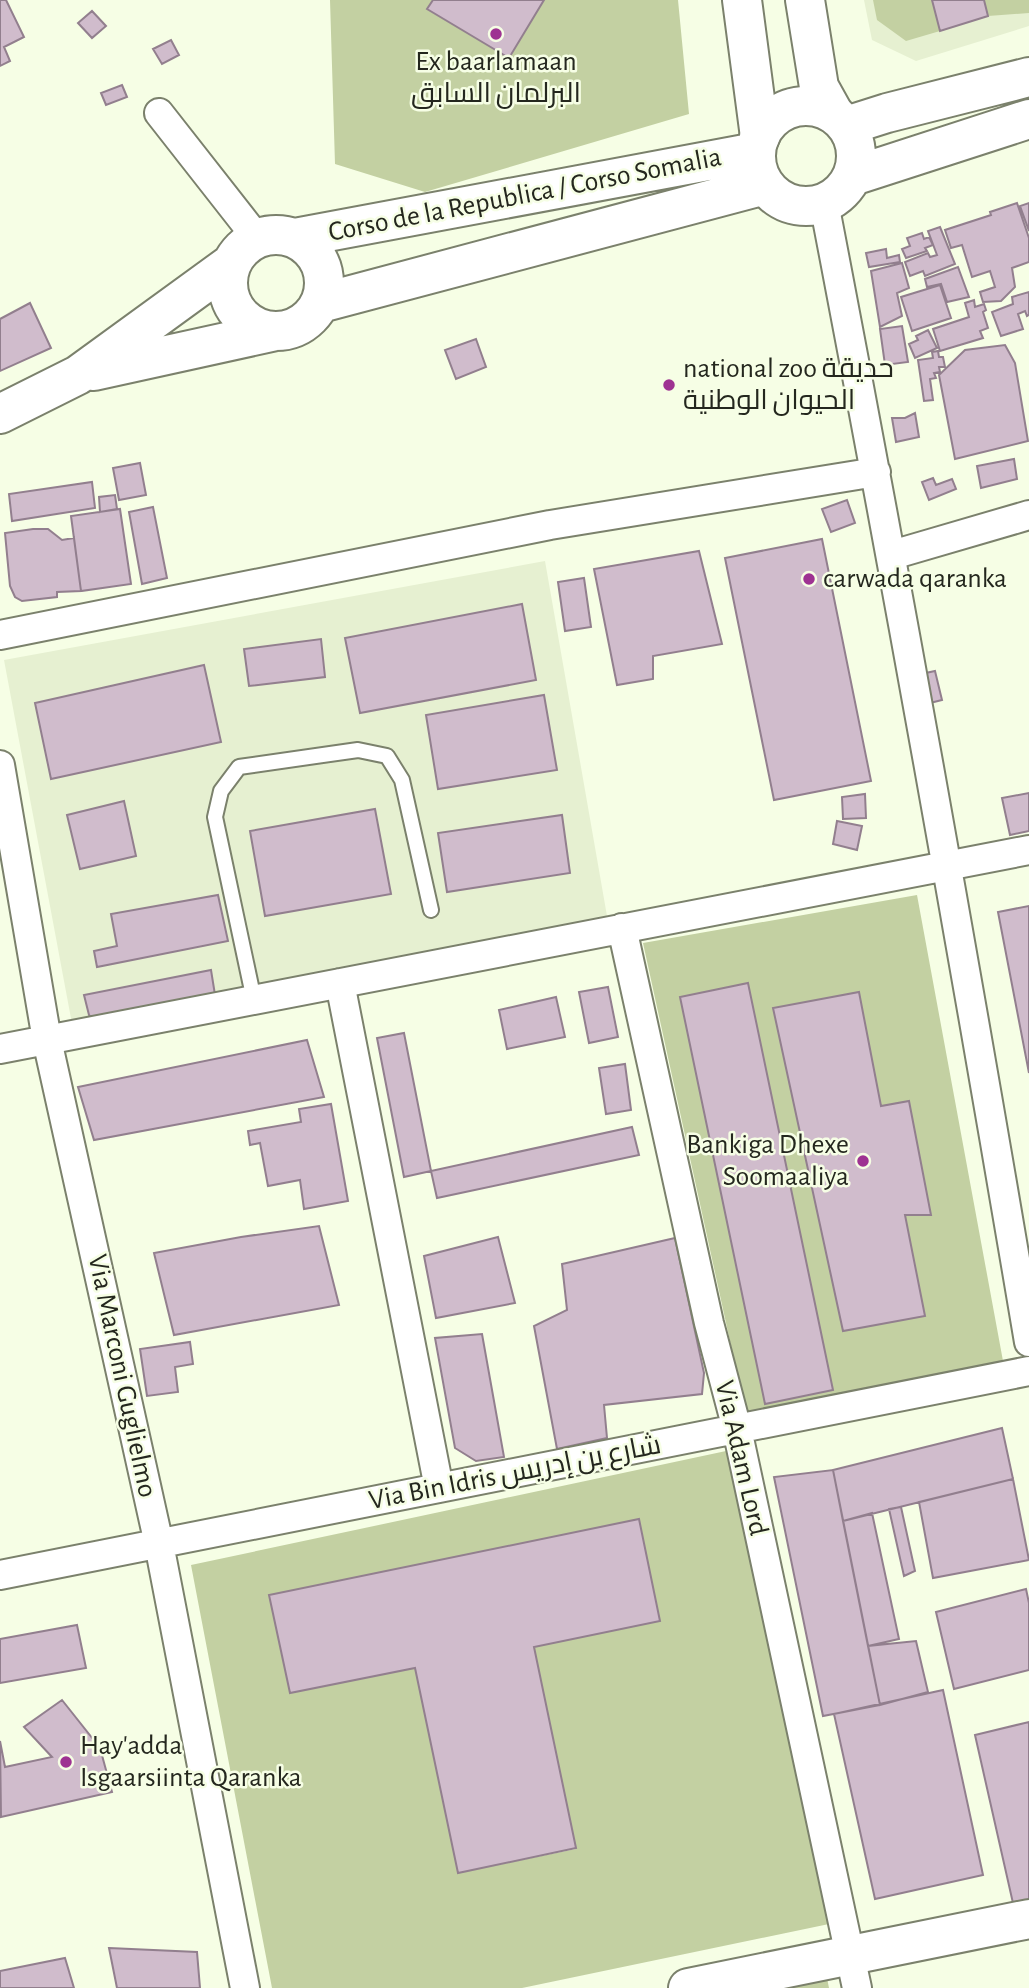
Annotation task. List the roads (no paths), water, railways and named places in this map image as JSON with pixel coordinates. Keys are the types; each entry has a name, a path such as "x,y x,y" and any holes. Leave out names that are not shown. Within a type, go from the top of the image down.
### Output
{"main road":[{"path":"742,0 760,158 776,197 791,205 807,207 824,203 846,188 853,176 857,150 819,87 805,0"},
{"path":"760,158 767,124 791,108 821,108 840,120 887,113 1029,77"},
{"path":"853,176 1029,119"},
{"name":"Corso de la Republica / Corso Somalia","path":"295,238 760,158"},
{"name":"Corso de la Republica / Corso Somalia","path":"321,303 760,158"},
{"path":"0,414 79,374 270,234 295,238 309,246 318,258 324,272 326,288 321,303 303,324 290,330 79,374"},
{"path":"245,250 228,278 229,294 235,309 246,321 260,329 276,331"},
{"path":"688,1988 854,1971 1029,1919"}],"street":[{"path":"159,113 245,250"},
{"path":"824,203 892,555 948,866 1029,1342"},
{"path":"0,635 550,525 876,472"},
{"path":"892,555 1029,515"},
{"name":"Via Marconi Guglielmo","path":"0,765 47,1040 159,1544 245,1988"},
{"path":"0,1049 1029,850"},
{"name":"Via Adam Lord","path":"622,928 709,1323 737,1429 854,1971"},
{"path":"340,983 439,1488"},
{"name":"Via Bin Idris شارع بن إدريس","path":"0,1575 1029,1371"}],"lane":[{"path":"254,1000 215,817 221,791 239,767 358,750 387,756 402,780 431,910"}],"place":[{"name":"Ex baarlamaan البرلمان السابق","path":"496,34"},
{"name":"national zoo حديقة الحيوان الوطنية","path":"669,385"},
{"name":"carwada qaranka","path":"809,579"},
{"name":"Bankiga Dhexe Soomaaliya","path":"863,1161"},
{"name":"Hay'adda Isgaarsiinta Qaranka","path":"66,1762"}]}
